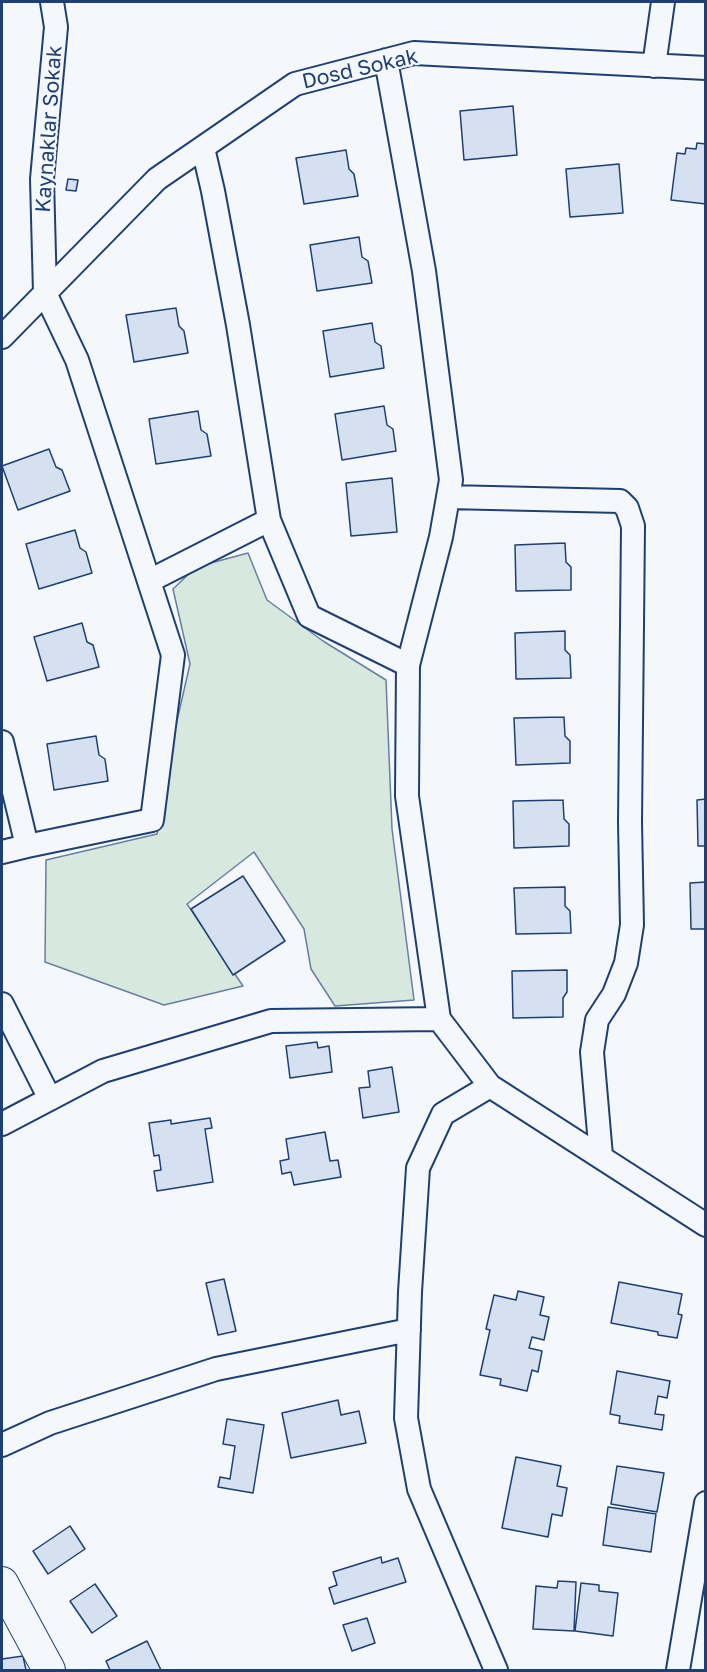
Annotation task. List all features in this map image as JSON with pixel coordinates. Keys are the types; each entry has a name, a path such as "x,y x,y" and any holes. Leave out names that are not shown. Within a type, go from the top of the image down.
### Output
{"street":[{"name":"Kaynaklar Sokak","path":"45,292 42,179 56,27 52,2"},
{"path":"654,66 663,2"},
{"name":"Dosd Sokak","path":"2,337 158,179 295,84 414,52 705,69"},
{"path":"386,60 424,271 451,480 441,537 408,665 407,796 440,1019 490,1086 705,1225"},
{"path":"203,148 238,325 269,520 309,616 408,665"},
{"path":"2,852 152,820 172,655 77,360 45,292"},
{"path":"448,496 620,501 627,508 633,526 630,810 632,925 626,963 614,994 597,1020 592,1052 601,1156"},
{"path":"148,581 269,520"},
{"path":"2,742 27,846"},
{"path":"2,1004 50,1099"},
{"path":"2,1124 103,1071 271,1021 440,1019"},
{"path":"490,1086 442,1114 418,1168 406,1418 419,1488 496,1671"},
{"path":"2,1445 50,1423 216,1369 409,1330"},
{"path":"678,1671 705,1503"},
{"path":"2,1583 49,1671"}],"shaded area":[{"path":"248,553 267,600 323,641 386,680 392,829 414,1000 335,1006 311,969 304,929 254,852 187,904 243,986 164,1005 45,962 46,860 157,834 173,738 190,664 173,589 196,567"}],"building":[{"path":"513,106 517,155 464,160 460,111"},
{"path":"697,143 706,144 706,204 671,200 677,153 685,154 686,148 696,149"},
{"path":"346,150 349,169 354,174 358,196 304,204 296,158"},
{"path":"619,164 623,213 570,217 566,169"},
{"path":"68,179 78,180 76,191 66,190"},
{"path":"359,237 362,257 368,261 372,283 317,291 310,245"},
{"path":"176,308 179,326 184,331 188,353 134,362 126,315"},
{"path":"372,323 375,342 381,346 384,368 330,377 323,331"},
{"path":"384,406 387,425 393,429 396,451 342,460 335,414"},
{"path":"198,411 201,430 207,434 211,456 156,464 149,419"},
{"path":"49,449 56,467 62,470 70,491 18,510 2,466"},
{"path":"392,478 397,532 351,536 346,483"},
{"path":"75,530 80,548 86,552 92,573 39,589 26,544"},
{"path":"565,543 566,562 571,567 571,590 516,591 515,545"},
{"path":"82,623 87,642 93,645 99,667 47,681 34,637"},
{"path":"565,631 565,650 570,655 571,678 516,679 515,633"},
{"path":"564,717 565,736 570,741 570,763 516,765 514,718"},
{"path":"96,736 99,755 105,759 108,781 54,790 47,744"},
{"path":"706,799 706,846 698,846 697,800"},
{"path":"563,800 564,819 569,824 569,846 514,848 513,801"},
{"path":"243,876 285,941 233,975 191,909"},
{"path":"706,882 706,929 691,929 690,883"},
{"path":"565,887 565,906 570,911 571,933 516,934 514,888"},
{"path":"567,970 567,992 563,998 563,1017 513,1018 512,971"},
{"path":"317,1042 318,1048 329,1046 332,1072 290,1078 286,1046"},
{"path":"392,1067 399,1112 363,1118 359,1088 370,1087 368,1071"},
{"path":"210,1118 212,1128 205,1129 213,1182 157,1191 154,1171 161,1170 159,1155 154,1156 149,1123 171,1120 171,1124"},
{"path":"325,1132 330,1161 338,1160 341,1177 294,1185 291,1172 282,1174 280,1161 289,1159 286,1139"},
{"path":"224,1279 236,1331 218,1335 206,1283"},
{"path":"619,1282 682,1294 678,1314 682,1315 677,1338 611,1323"},
{"path":"518,1291 544,1297 540,1315 549,1317 544,1340 532,1337 529,1348 542,1351 538,1372 532,1370 527,1391 500,1385 501,1379 480,1375 490,1330 486,1329 494,1295 516,1300"},
{"path":"617,1371 670,1381 667,1398 658,1396 655,1414 664,1415 662,1430 619,1423 620,1416 610,1414"},
{"path":"338,1400 341,1415 359,1411 366,1443 291,1458 282,1413"},
{"path":"227,1419 264,1425 253,1493 218,1487 220,1477 230,1479 235,1446 223,1444"},
{"path":"516,1457 561,1466 557,1486 567,1488 562,1516 552,1514 548,1537 502,1528"},
{"path":"617,1466 664,1473 657,1512 611,1504"},
{"path":"608,1507 656,1514 651,1552 603,1545"},
{"path":"70,1526 85,1549 48,1574 33,1551"},
{"path":"381,1557 382,1563 398,1558 406,1582 334,1604 329,1588 337,1585 333,1572"},
{"path":"558,1581 576,1582 574,1631 533,1629 536,1586 557,1588"},
{"path":"581,1583 599,1585 599,1591 618,1593 613,1636 575,1631"},
{"path":"95,1584 117,1616 92,1633 70,1601"},
{"path":"367,1618 375,1643 352,1651 343,1625"},
{"path":"147,1641 161,1670 110,1670 106,1661"},
{"path":"23,1656 26,1670 2,1670 2,1659"}]}
